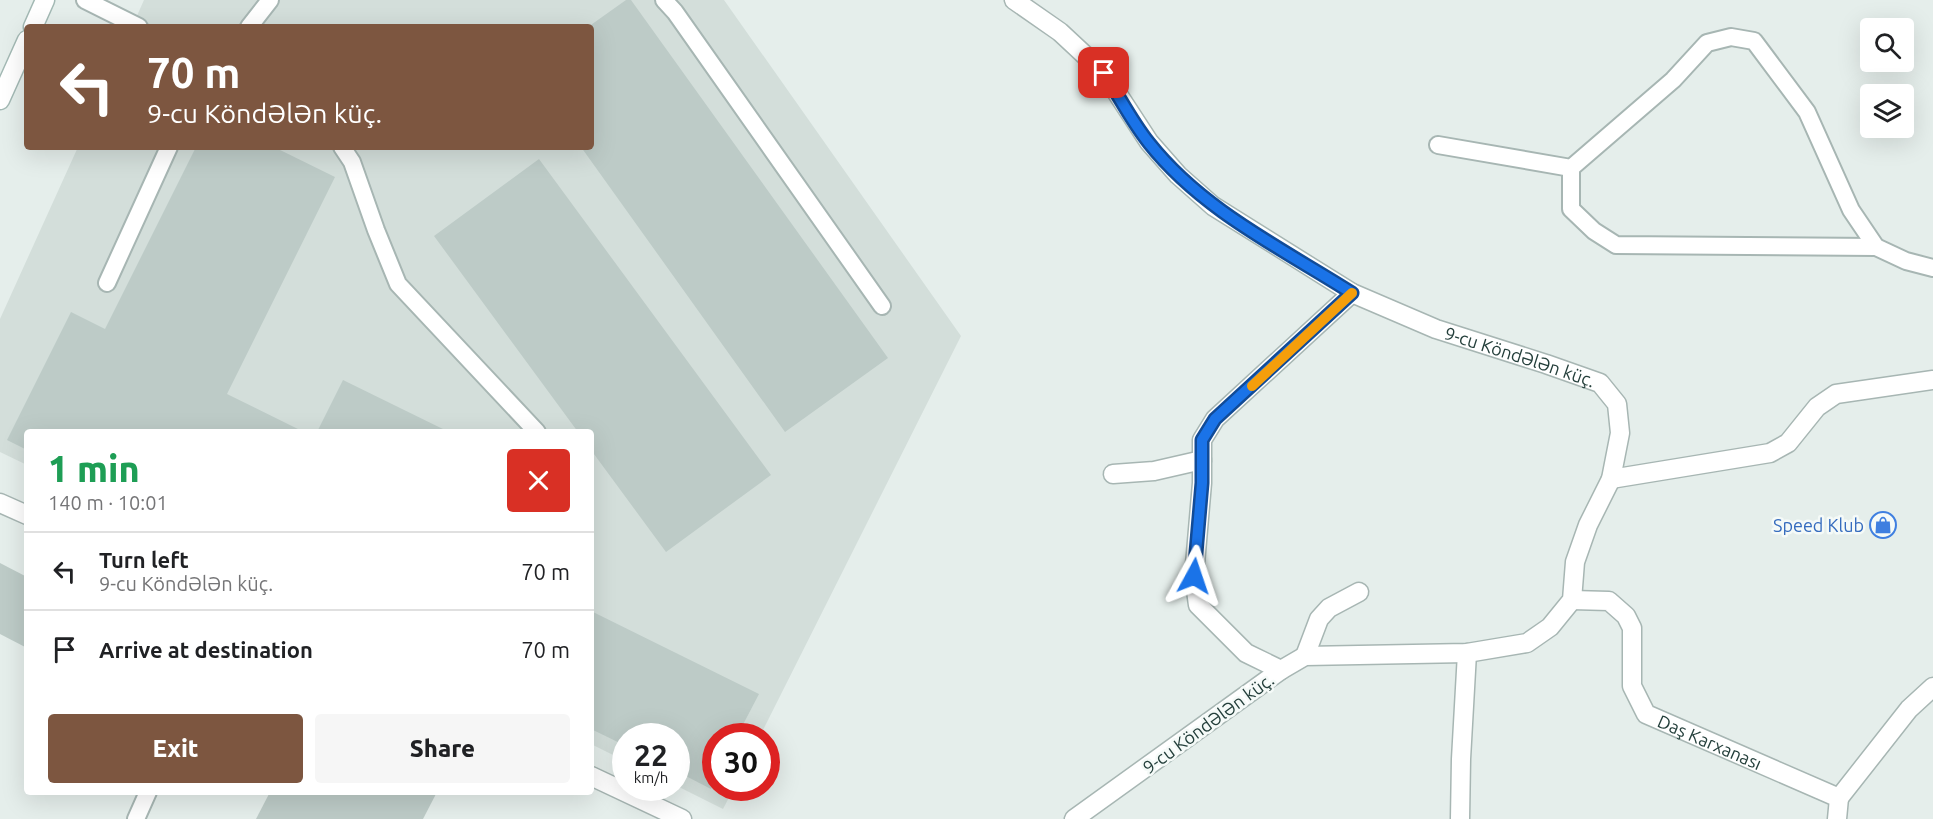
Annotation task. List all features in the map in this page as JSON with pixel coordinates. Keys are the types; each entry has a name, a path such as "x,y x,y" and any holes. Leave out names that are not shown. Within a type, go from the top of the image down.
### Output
{"street":[{"path":"34,24 45,0"},
{"name":"9-cu Köndələn küç.","path":"1014,0 1060,32 1104,73 1149,142 1179,175 1213,206 1352,293 1436,329 1600,383 1617,404 1620,433 1611,479 1588,525 1575,562 1572,600 1550,627 1527,643 1467,652 1305,656 1281,670 1074,819"},
{"path":"0,100 24,47"},
{"path":"1281,670 1246,652 1198,605 1194,576 1202,483 1202,440 1215,419 1352,293"},
{"path":"1611,479 1770,453 1788,443 1817,407 1836,394 1933,380"},
{"path":"1113,474 1154,471 1202,460"},
{"path":"0,503 24,514"},
{"path":"1305,656 1319,619 1329,608 1359,592"},
{"name":"Daş Karxanası","path":"1572,600 1609,602 1626,616 1632,628 1632,686 1646,714 1839,798"},
{"path":"1460,819 1467,652"},
{"path":"1837,819 1839,798 1909,709 1933,687"},
{"path":"594,777 682,819"}],"lane":[{"path":"85,0 133,24"},
{"path":"251,24 270,0"},
{"path":"664,0 675,12 882,306"},
{"path":"1876,247 1851,210 1807,112 1754,41 1731,37 1707,43 1673,80 1571,168 1571,209 1594,231 1616,245 1876,247 1906,261 1933,268"},
{"path":"1438,145 1571,168"},
{"path":"107,283 168,150"},
{"path":"344,150 352,162 398,284 534,429"},
{"path":"136,819 147,795"}],"shaded area":[{"path":"144,0 724,0 961,336 767,723 702,723 702,798 690,792 690,723 612,723 612,754 594,746 594,429 24,429 24,464 0,452 0,319 77,150 594,150 594,24 133,24"},
{"path":"707,801 727,801 723,809"}],"building":[{"path":"626,0 631,0 888,358 785,432 583,150 594,150 592,24"},
{"path":"194,150 280,150 335,177 227,394 298,429 24,429 24,448 7,440 71,312 105,329"},
{"path":"539,159 771,475 666,552 594,454 594,429 576,429 434,236"},
{"path":"343,380 443,429 318,429"},
{"path":"0,563 24,575 24,646 0,634"},
{"path":"594,612 759,694 744,723 702,723 702,784 690,778 690,723 612,723 612,739 594,730"},
{"path":"268,795 435,795 423,819 256,819"}],"slow traffic":[{"path":"1252,386 1352,293"}],"place":[{"name":"Speed Klub","path":"1883,525"}],"route":[{"path":"1104,73 1149,142 1179,175 1213,206 1352,293 1215,419 1202,440 1202,483 1194,576"}]}
